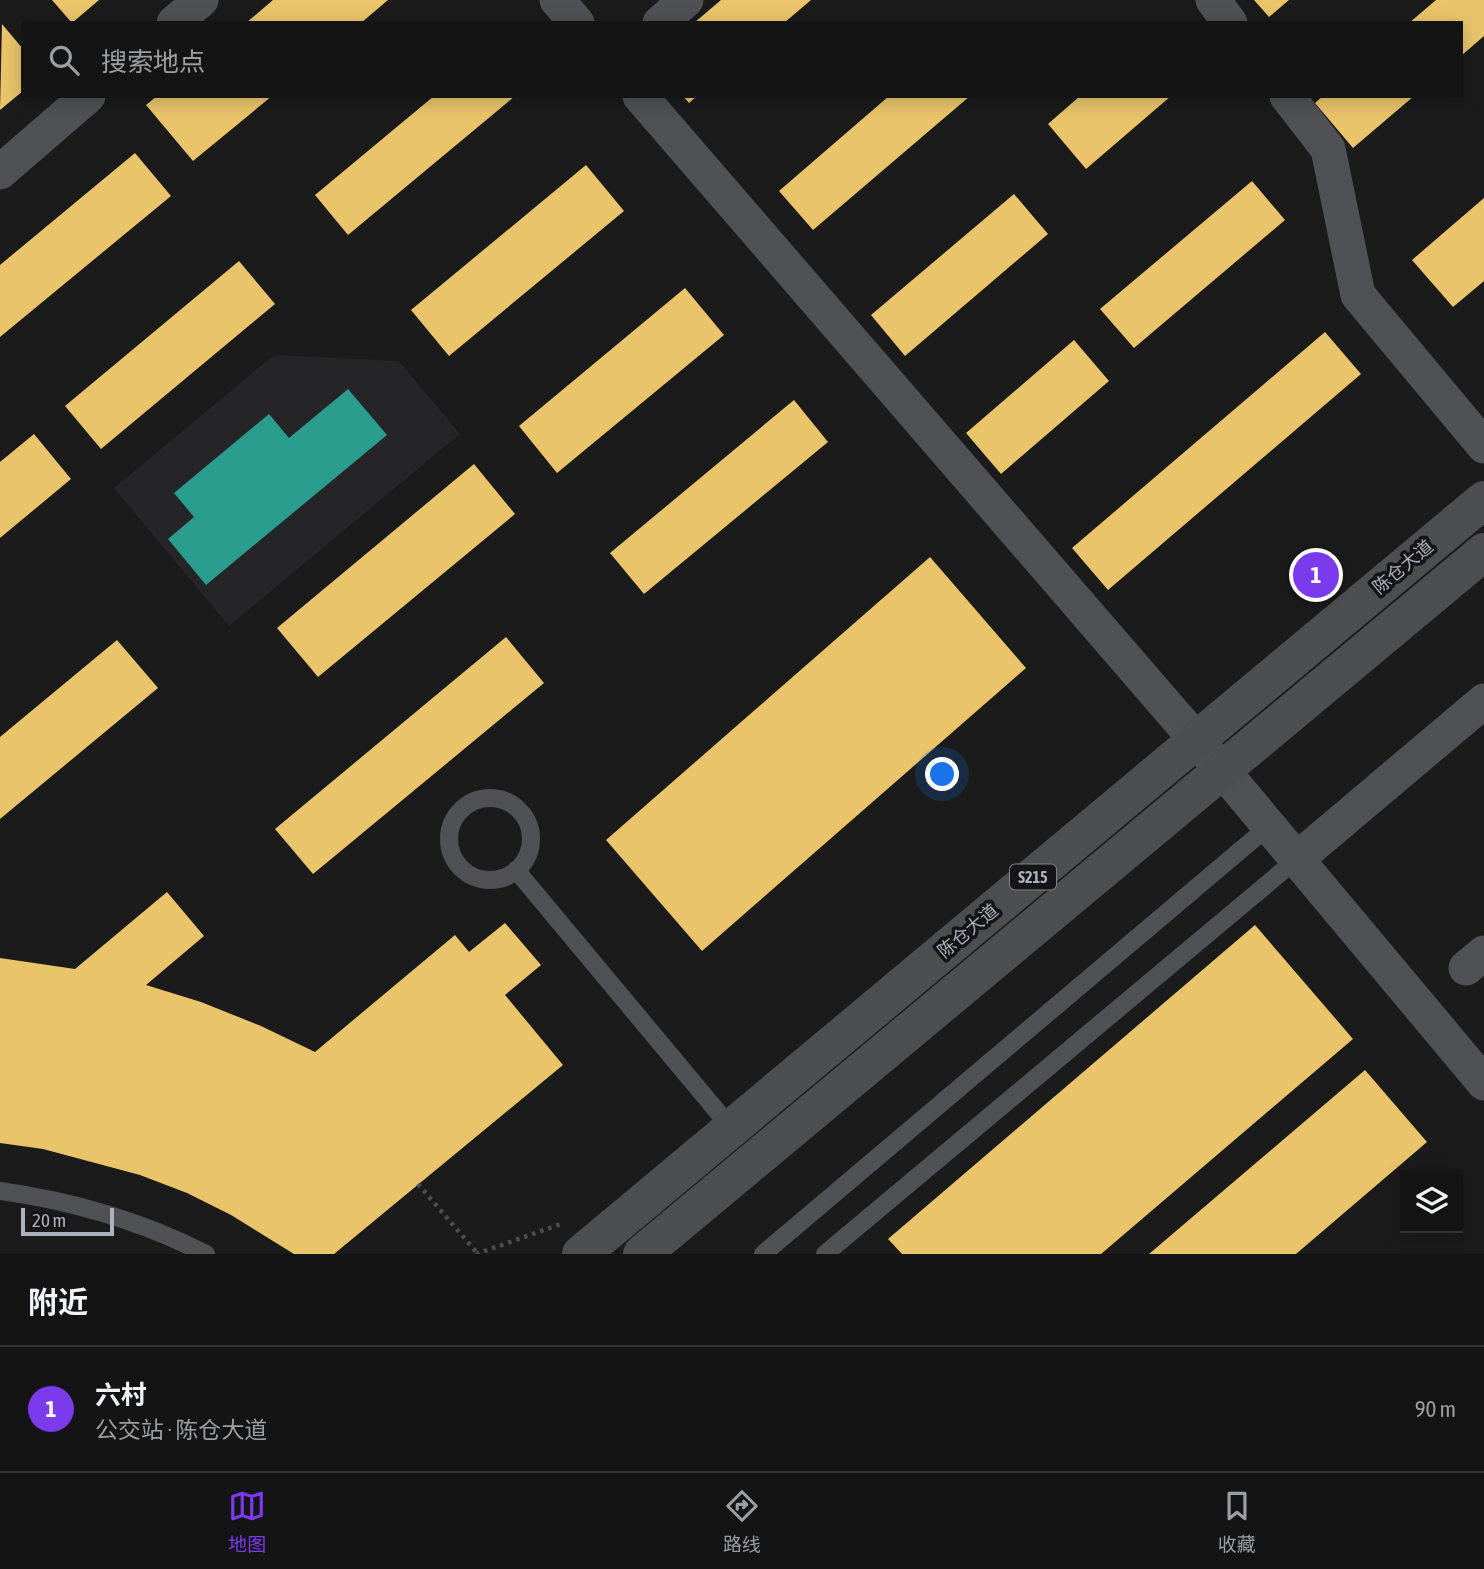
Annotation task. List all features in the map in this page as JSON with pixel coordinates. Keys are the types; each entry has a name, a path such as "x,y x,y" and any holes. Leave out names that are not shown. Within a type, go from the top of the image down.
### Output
{"main road":[{"name":"陈仓大道","path":"581,1254 1484,500"},
{"name":"S215","path":"642,1254 1484,552"}],"street":[{"path":"176,21 201,0"},
{"path":"557,0 575,21"},
{"path":"662,21 686,0"},
{"path":"1213,0 1229,21"},
{"path":"0,172 86,98"},
{"path":"642,98 1223,771 1484,1083"},
{"path":"1289,98 1328,149 1358,295 1484,446"},
{"path":"1297,859 1484,701"}],"lane":[{"path":"490,797 505,800 517,807 526,818 531,832 531,846 526,859 516,870 504,877 490,880 476,877 464,870 454,859 450,846 450,831 455,818 464,807 476,800 490,797"},
{"path":"762,1254 1269,826"},
{"path":"825,1254 1297,859"},
{"path":"516,870 732,1129"},
{"path":"0,1191 86,1207 137,1224 206,1254"}],"path":[{"path":"418,1184 478,1254"}],"shaded area":[{"path":"274,355 399,361 460,434 229,626 114,488"}],"building: 住宅":[{"path":"52,0 99,0 74,21 70,21"},
{"path":"273,0 388,0 363,21 248,21"},
{"path":"721,0 811,0 786,21 696,21"},
{"path":"1254,0 1289,0 1269,17"},
{"path":"1436,0 1484,0 1484,36 1463,54 1463,21 1411,21"},
{"path":"2,24 21,47 21,93 0,110"},
{"path":"155,98 270,98 193,161 146,105"},
{"path":"432,98 513,98 348,235 315,195"},
{"path":"887,98 968,98 813,230 779,191"},
{"path":"1078,98 1169,98 1086,169 1048,124"},
{"path":"1321,98 1412,98 1353,148 1315,103"},
{"path":"135,153 171,196 0,337 0,265"},
{"path":"586,165 624,211 449,356 411,310"},
{"path":"1252,181 1285,220 1134,348 1100,309"},
{"path":"1014,194 1048,234 905,356 871,315"},
{"path":"1484,198 1484,281 1453,307 1412,260"},
{"path":"239,261 275,304 101,449 65,406"},
{"path":"685,288 724,335 557,473 519,426"},
{"path":"1325,332 1361,374 1108,590 1072,548"},
{"path":"1074,340 1109,381 1001,474 966,433"},
{"path":"794,400 828,442 644,594 610,553"},
{"path":"34,434 71,479 0,538 0,462"},
{"path":"474,464 515,514 318,677 277,628"},
{"path":"930,557 1026,668 702,951 606,840"},
{"path":"506,637 544,683 313,874 275,829"},
{"path":"117,640 158,688 0,819 0,737"},
{"path":"167,892 204,936 146,985 201,1002 261,1026 315,1052 455,935 469,952 505,923 541,965 505,995 563,1065 334,1254 294,1254 231,1215 187,1193 140,1175 43,1149 0,1143 0,958 75,969"},
{"path":"1255,925 1353,1039 1101,1254 902,1254 888,1239"},
{"path":"1365,1070 1427,1142 1296,1254 1149,1254"}],"building: 学校":[{"path":"348,389 387,435 206,585 168,539 194,517 174,493 269,414 289,438"}],"place":[{"name":"六村","path":"1316,575"}]}
